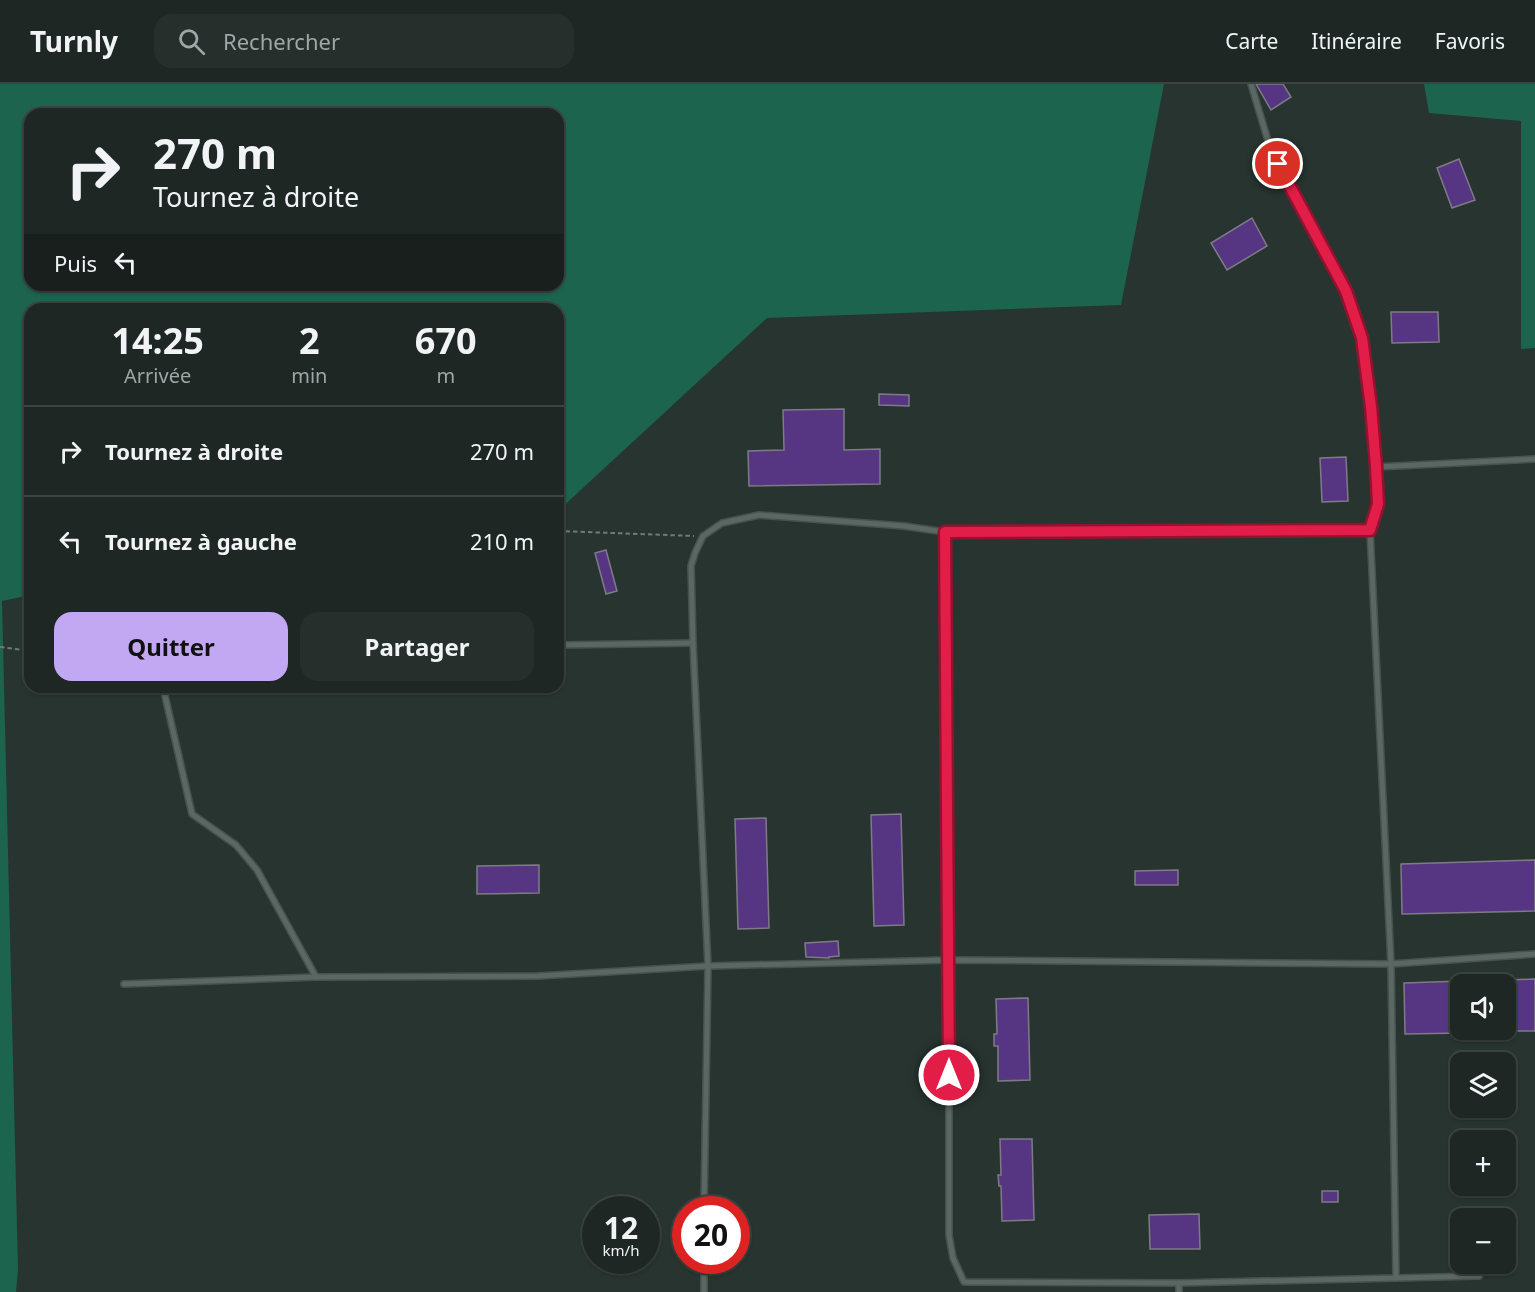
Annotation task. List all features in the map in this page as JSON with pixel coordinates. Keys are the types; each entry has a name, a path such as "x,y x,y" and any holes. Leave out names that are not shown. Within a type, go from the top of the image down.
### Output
{"lane":[{"path":"1251,84 1269,144 1346,291 1362,338 1371,407 1378,504 1370,530 1391,964 1396,1278"},
{"path":"1376,466 1535,459"},
{"path":"704,1196 708,966 691,566 703,536 722,523 759,515 904,525 945,532 1370,530"},
{"path":"945,532 949,1235 953,1258 964,1282 1179,1283 1479,1276"},
{"path":"564,645 693,643"},
{"path":"164,693 192,814 236,845 257,870 316,977"},
{"path":"124,984 316,977 538,976 708,966 949,960 1391,964 1535,954"},
{"path":"704,1274 704,1292"},
{"path":"1179,1283 1179,1292"}],"path":[{"path":"564,531 703,536"},
{"path":"0,647 24,650"}],"green space":[{"path":"0,84 1164,84 1121,305 767,318 564,505 564,303 24,303 24,596 2,601 18,1270 16,1292 0,1292"},
{"path":"1424,84 1535,84 1535,348 1521,349 1521,121 1429,113"}],"building":[{"path":"1256,84 1283,84 1291,97 1271,110"},
{"path":"1459,159 1475,200 1452,208 1437,168"},
{"path":"1252,218 1267,246 1227,270 1211,243"},
{"path":"1391,312 1438,312 1439,342 1392,343"},
{"path":"879,394 909,395 909,406 879,405"},
{"path":"844,409 844,450 880,449 880,484 749,486 748,451 784,450 783,410"},
{"path":"1346,457 1348,501 1322,502 1320,458"},
{"path":"606,550 617,591 606,594 595,553"},
{"path":"901,814 904,925 874,926 871,815"},
{"path":"766,818 769,928 738,929 735,819"},
{"path":"1535,860 1535,911 1402,914 1401,864"},
{"path":"539,865 539,893 477,894 477,866"},
{"path":"1178,870 1178,885 1135,885 1135,871"},
{"path":"838,941 839,956 806,957 805,943"},
{"path":"1535,979 1535,1031 1516,1031 1516,980"},
{"path":"1450,981 1450,1033 1405,1034 1404,983"},
{"path":"1028,998 1030,1080 998,1081 998,1046 994,1046 994,1034 997,1034 996,999"},
{"path":"1000,1139 1032,1139 1034,1220 1002,1221 1001,1186 999,1186 998,1175 1001,1175"},
{"path":"1322,1191 1338,1191 1338,1202 1322,1202"},
{"path":"1199,1214 1200,1249 1150,1249 1149,1215"}],"route":[{"path":"949,1075 945,532 1370,530 1378,504 1371,407 1362,338 1346,291 1278,164"}]}
